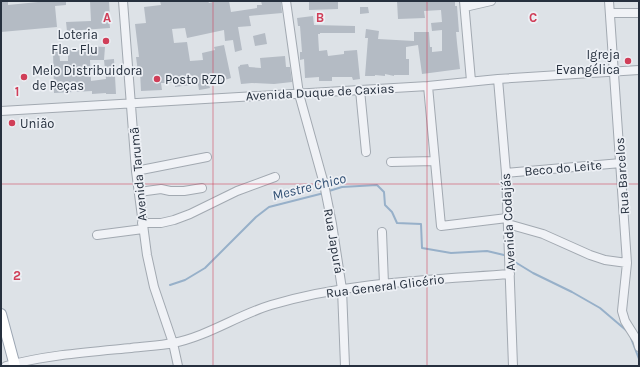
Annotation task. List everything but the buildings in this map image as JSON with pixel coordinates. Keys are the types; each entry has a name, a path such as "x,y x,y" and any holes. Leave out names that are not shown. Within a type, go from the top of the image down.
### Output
{"main road":[{"path":"1,314 12,365"}],"street":[{"name":"Avenida Tarumã","path":"123,1 136,170 146,254 154,287 173,344 178,366"},
{"name":"Rua Japurá","path":"286,1 298,94 324,184 332,224 342,289 345,366"},
{"path":"471,81 464,4 491,1"},
{"name":"Rua Barcelos","path":"609,1 627,262 622,311 625,321 638,342"},
{"path":"610,13 639,13"},
{"name":"Avenida Duque de Caxias","path":"1,111 428,86 471,81 639,70"},
{"name":"Avenida Codajás","path":"498,79 506,173 513,366"},
{"path":"428,86 441,226 508,221 543,234 600,259 627,262"},
{"path":"360,90 366,152"},
{"path":"136,170 208,157"},
{"path":"391,162 434,161"},
{"name":"Beco do Leite","path":"506,173 621,163"},
{"path":"97,235 174,220 190,214 237,191 276,177"},
{"path":"138,192 161,189 184,192 202,188"},
{"path":"382,232 384,284"},
{"name":"Rua General Glicério","path":"12,365 69,354 173,344 209,331 250,312 271,305 342,289 384,284 510,274"}],"waterway":[{"name":"Mestre Chico","path":"329,191 342,187 377,185 384,192 385,205 392,212 397,223 421,224 422,248 451,253 487,251 504,255"},
{"name":"Mestre Chico","path":"170,285 185,280 205,268 256,217 269,207 324,193"},
{"name":"Mestre Chico","path":"515,262 600,308 627,331"},
{"name":"Mestre Chico","path":"631,338 639,359"}],"place":[{"name":"Loteria Fla - Flu","path":"106,41"},
{"name":"Igreja Evangélica","path":"628,61"},
{"name":"Melo Distribuidora de Peças","path":"24,77"},
{"name":"Posto RZD","path":"157,79"},
{"name":"União","path":"12,123"}]}
